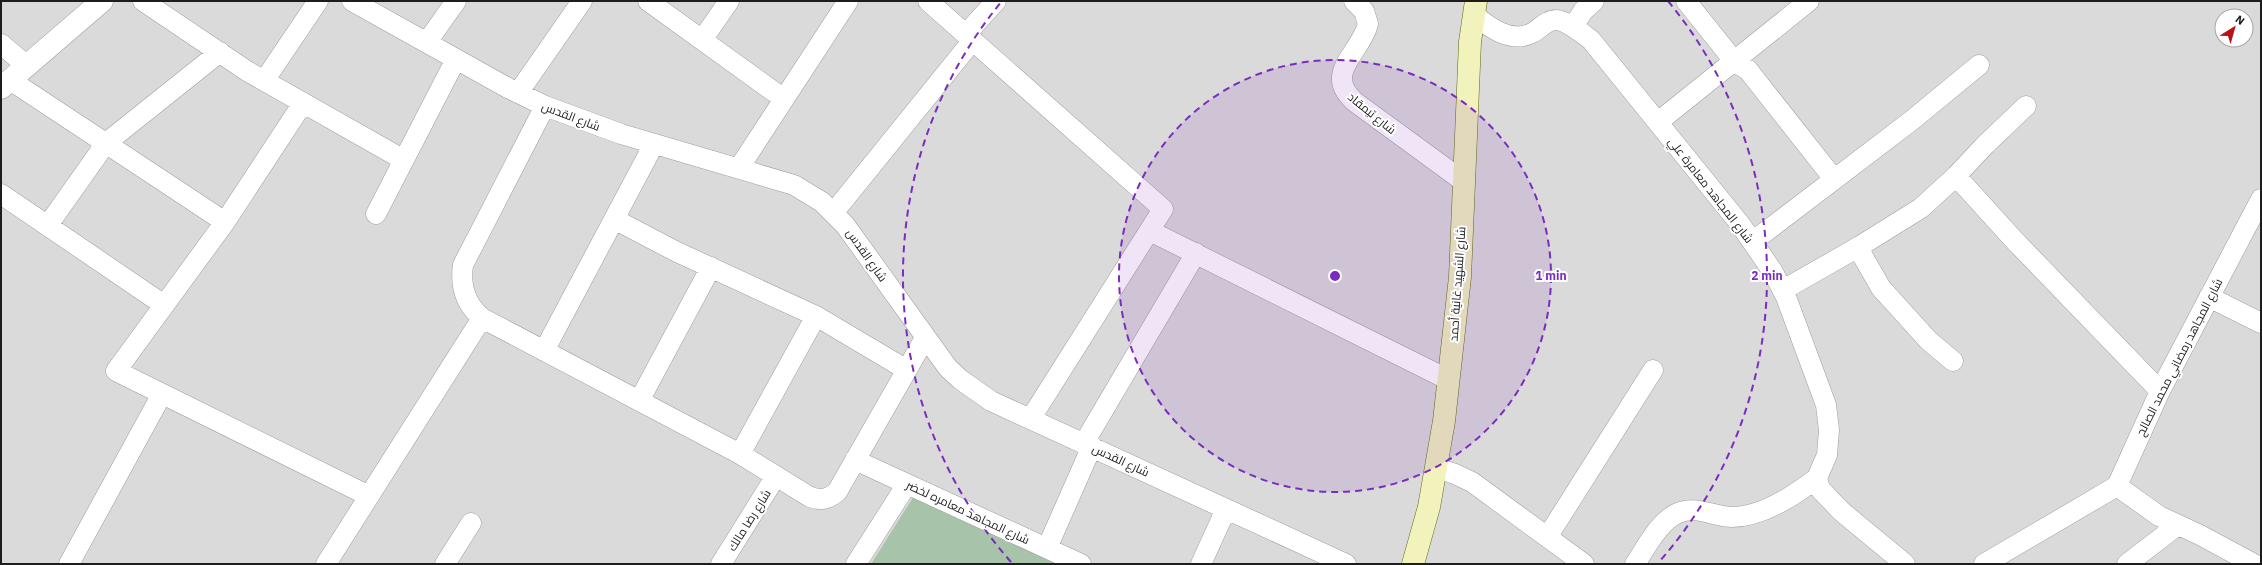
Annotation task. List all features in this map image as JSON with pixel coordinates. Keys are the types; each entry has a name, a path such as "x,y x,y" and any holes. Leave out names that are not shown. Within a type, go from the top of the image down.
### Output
{"main road":[{"name":"شارع الشهيد غانية أحمد","path":"1413,564 1429,507 1437,468 1449,380 1460,278 1463,181 1475,8"}],"street":[{"path":"102,1 6,84 106,143 225,222"},
{"path":"143,1 264,81 404,160"},
{"path":"264,81 318,1"},
{"name":"شارع القدس","path":"352,1 544,106 582,121 654,144 794,185 809,192 834,212 948,368 961,380 991,401 1031,418 1346,564"},
{"path":"427,42 456,1"},
{"path":"518,93 582,1"},
{"path":"648,1 784,99"},
{"path":"702,40 729,1"},
{"path":"739,168 848,1"},
{"path":"928,1 1162,209 1150,231 1031,418"},
{"path":"834,212 970,37 996,1"},
{"name":"شارع تيمقاد","path":"1354,1 1364,11 1368,24 1343,70 1343,85 1345,92 1355,102 1463,181"},
{"path":"1573,27 1583,11 1594,1"},
{"path":"1686,1 1734,61 1748,70 1834,180"},
{"path":"1658,122 1809,1"},
{"name":"شارع المجاهد معامرة علي","path":"1475,8 1493,31 1518,37 1531,34 1547,22 1557,20 1573,27 1591,40 1740,224 1783,290 1826,406 1829,430 1827,455 1817,478"},
{"path":"1,44 27,66"},
{"path":"48,225 106,143 220,52"},
{"path":"376,214 456,59"},
{"path":"1752,242 1911,121 1979,65"},
{"path":"303,103 225,222 116,371 369,496"},
{"path":"544,106 463,265 462,287 470,305 482,318 740,454 810,497 824,499 837,492 925,338"},
{"path":"1783,290 1858,248 1921,208 1956,176 1985,145 2026,106"},
{"path":"544,351 654,144"},
{"path":"1956,176 2015,241 2160,391"},
{"path":"1,194 164,305"},
{"name":"شارع المجاهد رمضاني محمد الصالح","path":"2117,486 2160,391 2261,199"},
{"path":"614,219 677,252 816,316 907,370"},
{"path":"1150,231 1449,380"},
{"path":"1858,248 1885,293 1929,341 1953,361"},
{"path":"1047,548 1088,445 1196,253"},
{"path":"639,401 711,267"},
{"path":"2209,297 2261,323"},
{"path":"740,454 816,316"},
{"path":"326,564 482,318"},
{"path":"1548,536 1653,370"},
{"path":"69,564 162,394"},
{"name":"شارع المجاهد معامره لخضر","path":"855,460 1081,564"},
{"path":"1437,468 1472,482 1548,536 1584,564"},
{"name":"شارع رضا مالك","path":"721,564 776,476"},
{"path":"1635,564 1662,525 1678,513 1700,511 1731,517 1749,515 1800,491 1817,478 1820,490 1828,498 1905,564"},
{"path":"856,564 907,484"},
{"path":"1984,564 2117,486 2159,516 2254,564"},
{"path":"1201,564 1226,509"},
{"path":"445,564 470,523"},
{"path":"2127,564 2178,525"}],"shaded area":[{"path":"1,1 2261,1 2261,564 1,564"}],"green space":[{"path":"914,496 1057,564 871,564"}]}
